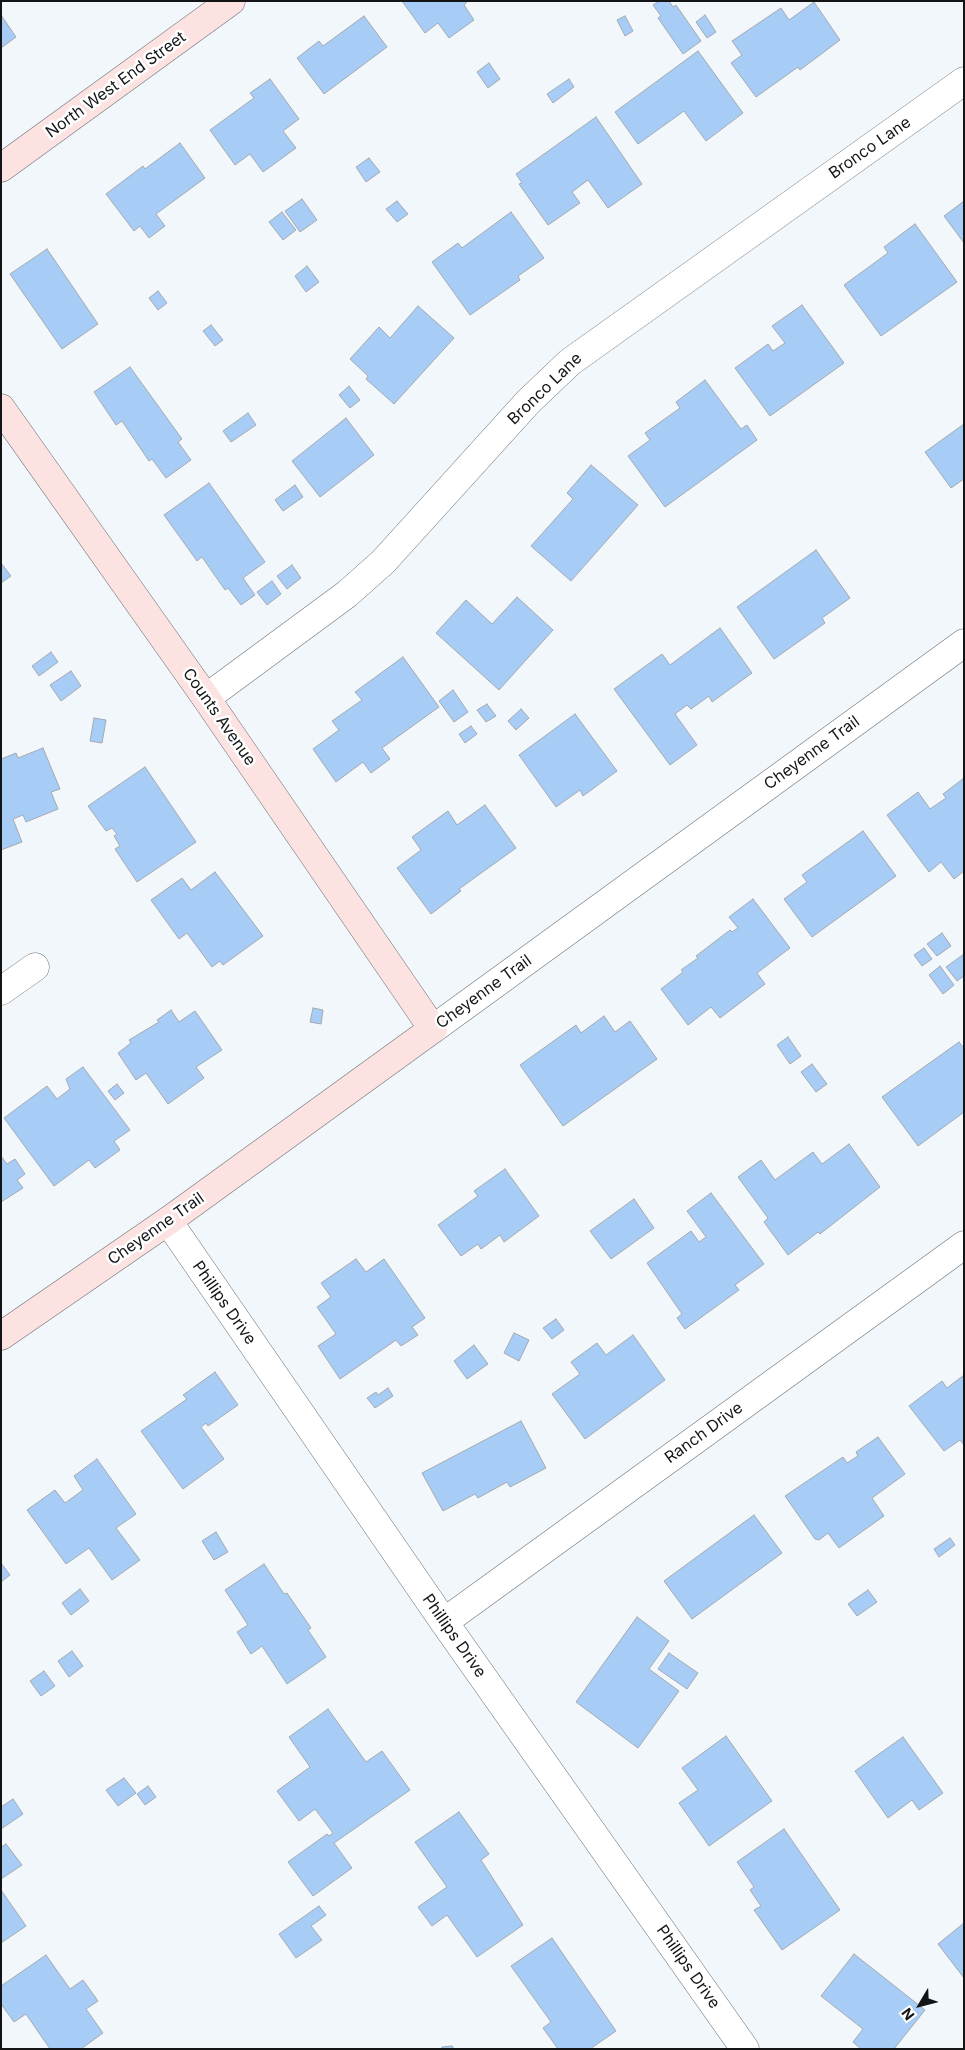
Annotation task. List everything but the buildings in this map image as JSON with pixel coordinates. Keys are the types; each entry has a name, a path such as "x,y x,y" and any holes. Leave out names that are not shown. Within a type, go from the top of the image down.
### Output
{"street":[{"name":"North West End Street","path":"1,168 231,1"},
{"name":"Bronco Lane","path":"206,698 348,594 383,562 528,402 570,362 964,81"},
{"name":"Counts Avenue","path":"1,408 206,698 433,1029"},
{"name":"Cheyenne Trail","path":"1,1336 168,1221 964,642"},
{"path":"1,991 35,967"},
{"name":"Phillips Drive","path":"168,1221 444,1622 745,2049"},
{"name":"Ranch Drive","path":"444,1622 964,1245"}]}
